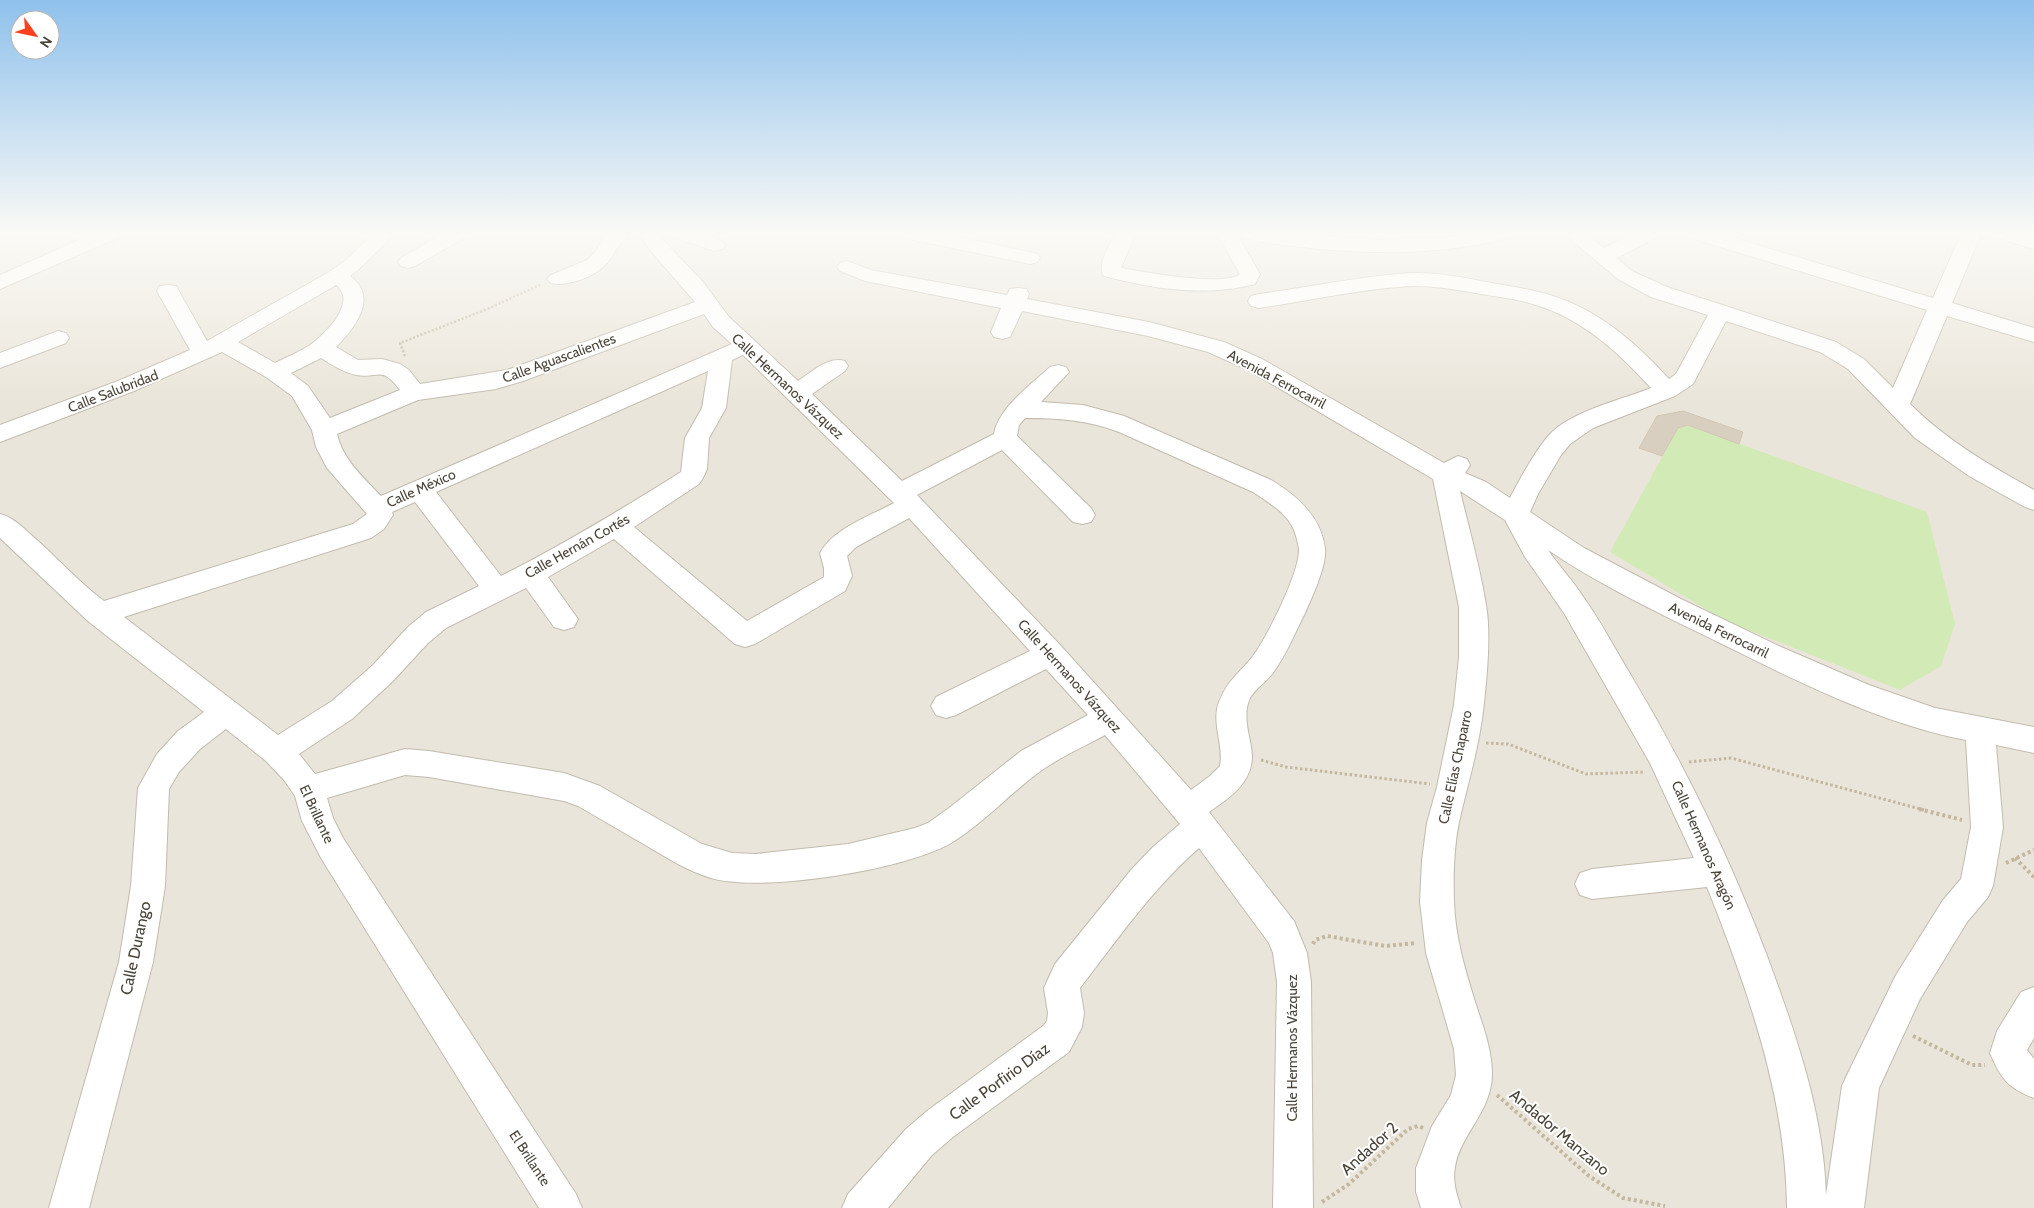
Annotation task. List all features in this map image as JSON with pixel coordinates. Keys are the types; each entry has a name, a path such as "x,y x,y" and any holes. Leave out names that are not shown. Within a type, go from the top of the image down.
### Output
{"street":[{"name":"Calle Salubridad","path":"0,434 126,386 213,348 311,290"},
{"path":"274,372 321,348 330,340 347,319 354,298 352,290"},
{"name":"Calle Hermanos Vázquez","path":"697,290 734,351 797,393 906,499 1051,654 1109,718 1194,818 1282,933 1290,954 1294,982 1293,1208"},
{"name":"Avenida Ferrocarril","path":"966,290 1016,298"},
{"name":"Avenida Ferrocarril","path":"982,290 1149,328 1196,335 1452,470 1575,555 1671,607 1771,655 1859,694 1935,721 2034,740"},
{"path":"1259,300 1326,290"},
{"path":"1498,290 1532,297 1564,308 1600,327 1637,358 1667,391"},
{"path":"1655,290 1820,344 1843,354 1856,364 1924,432 1978,470 2034,501"},
{"path":"1887,290 2034,334"},
{"path":"1897,406 1946,290"},
{"path":"168,291 213,348 274,372 288,381 304,396 324,430 328,447 336,462 377,508"},
{"path":"1002,332 1016,298"},
{"name":"Calle Aguascalientes","path":"324,430 414,393 496,381 515,376 554,360 707,306"},
{"path":"1516,516 1530,486 1552,449 1561,438 1585,422 1667,391 1685,379 1720,312"},
{"path":"0,361 58,338"},
{"path":"321,348 343,362 354,366 367,369 381,366 391,368 403,377 414,393"},
{"name":"Calle México","path":"99,614 362,531 375,522 380,515 377,508 734,351"},
{"name":"Calle Hernán Cortés","path":"277,752 320,726 365,690 418,635 436,620 530,573 616,526 690,478 695,469 697,438 714,408 734,351"},
{"path":"797,393 837,366"},
{"path":"1058,372 1011,418 1006,425 1005,438 1082,515"},
{"path":"1021,410 1053,410 1091,414 1144,432 1184,452 1232,471 1262,486 1292,508 1307,528 1312,550 1306,578 1270,654 1237,694 1232,708 1231,729 1238,753"},
{"path":"616,526 745,636 835,584 839,577 840,569 833,553 847,540 906,499 1005,438"},
{"name":"Calle Elías Chaparro","path":"1441,1208 1436,1192 1435,1168 1445,1139 1468,1102 1474,1074 1472,1049 1443,954 1437,902 1438,860 1443,823 1453,787 1469,704 1473,657 1472,607 1448,498 1452,470"},
{"path":"419,489 496,589"},
{"name":"Calle Hermanos Aragón","path":"1516,516 1522,532 1576,608 1667,764 1716,871 1755,969 1798,1105 1808,1178 1807,1208"},
{"name":"El Brillante","path":"0,523 35,553 72,591 99,614 277,752 295,771 309,790 318,821 332,848 562,1208"},
{"path":"530,573 564,620"},
{"path":"946,706 1051,654"},
{"name":"Calle Durango","path":"67,1207 136,962 148,886 154,788 168,763 189,740 227,712"},
{"path":"309,790 383,766 405,762 429,764 564,787 589,796 691,855 710,863 732,868 756,868 848,859 918,842 939,833 960,818 1032,760 1109,718"},
{"path":"1844,1208 1861,1086 1908,986 1955,911 1976,886 1987,827 1980,731"},
{"name":"Calle Porfirio Díaz","path":"862,1208 891,1172 919,1142 940,1124 1056,1039 1064,1027 1066,1013 1062,988 1067,976 1143,881 1164,858 1194,818 1229,778 1236,767 1238,753"},
{"path":"1592,884 1716,871"},
{"path":"2024,1073 2008,1053 2010,1044 2034,1005"}],"path":[{"path":"400,343 485,310 527,290"},
{"path":"1462,742 1508,744 1586,774 1644,772 1667,764 1731,758 1987,827"},
{"path":"1238,753 1286,767 1453,787"},
{"path":"2015,858 2034,877"},
{"path":"1311,948 1315,940 1328,936 1348,941 1386,946 1441,940"},
{"path":"1890,1025 1972,1065 2024,1073"},
{"name":"Andador Manzano","path":"1474,1074 1589,1176 1623,1198 1665,1206"},
{"name":"Andador 2","path":"1314,1208 1349,1184 1408,1129 1418,1126 1445,1139"}],"shaded area":[{"path":"0,290 2034,290 2034,1208 0,1208"}],"green space":[{"path":"1688,425 1927,512 1955,624 1941,666 1900,690 1726,621 1610,552 1678,428"}],"building":[{"path":"1683,411 1743,432 1739,444 1688,425 1678,428 1662,456 1639,448 1657,416"}]}
